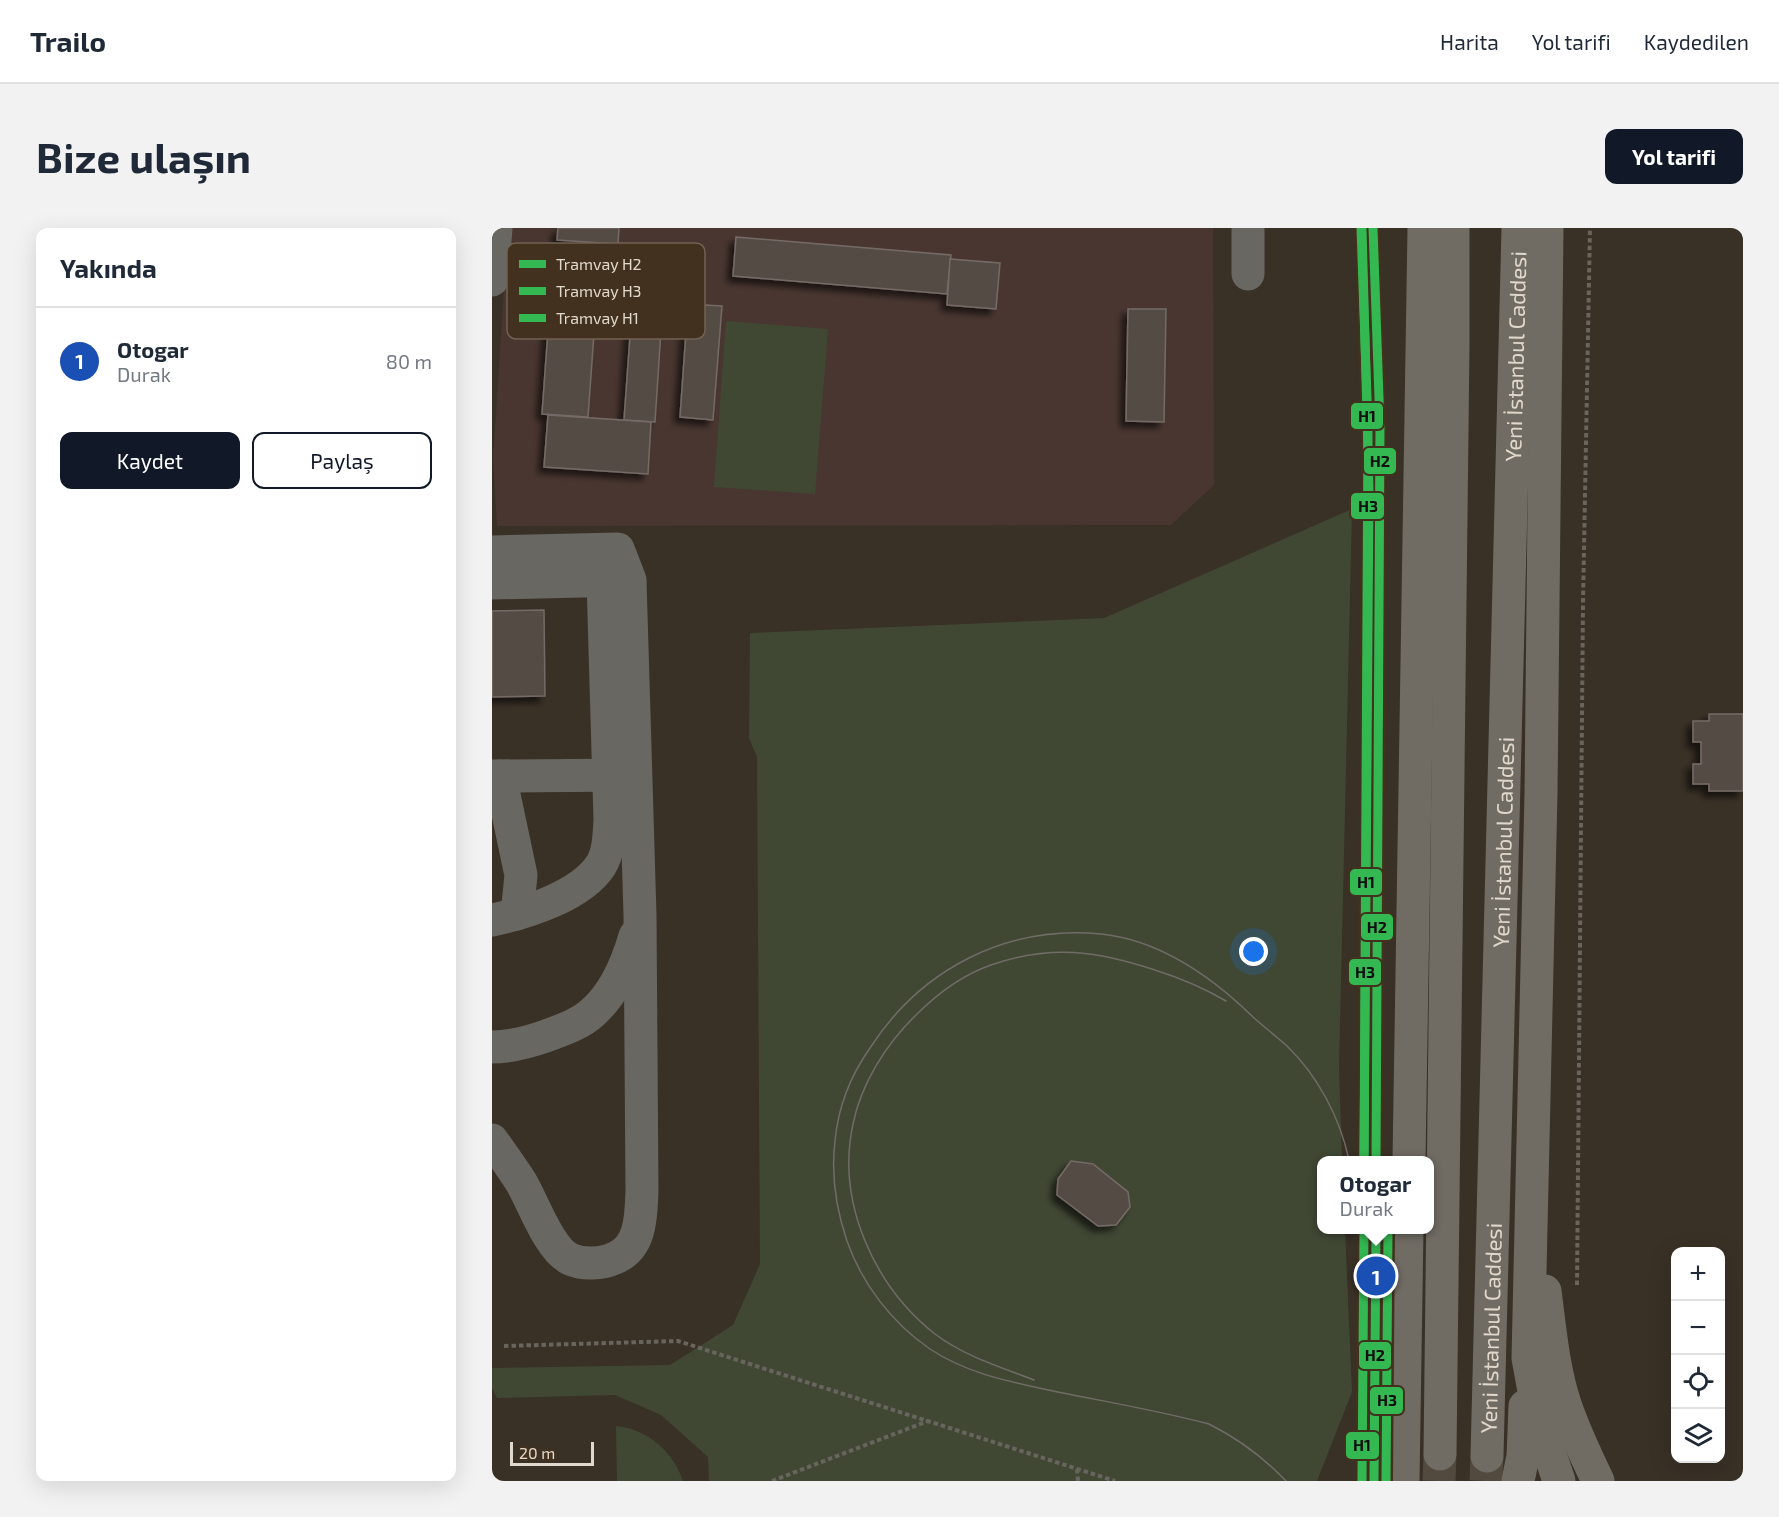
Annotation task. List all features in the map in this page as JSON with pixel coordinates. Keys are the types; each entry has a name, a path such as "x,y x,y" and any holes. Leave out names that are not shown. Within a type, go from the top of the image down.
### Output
{"highway":[{"path":"1408,1156 1424,228"},
{"path":"1440,1454 1453,228"},
{"name":"Yeni İstanbul Caddesi","path":"1487,1456 1518,228"},
{"path":"1518,1481 1523,1456 1528,1358 1541,793 1547,228"},
{"path":"1532,1170 1554,1356 1565,1403 1582,1448 1598,1481"},
{"path":"1406,1472 1407,1234"},
{"path":"1528,1358 1540,1424 1559,1481"}],"street":[{"path":"492,280 496,228"},
{"path":"1248,228 1248,274"},
{"path":"492,552 618,549 623,776 640,915 641,1209 640,1224 630,1248 617,1258 602,1262 570,1259 563,1254 557,1249 521,1183 492,1140"},
{"path":"492,583 617,580"},
{"path":"504,917 521,875 496,776 623,776"},
{"path":"504,917 532,910 563,896 589,880 602,864 608,845 610,820 623,776"},
{"path":"492,1047 504,1047 537,1039 569,1028 592,1013 621,975 630,954 640,915"}],"path":[{"path":"1577,1292 1583,603 1590,228"},
{"path":"504,1346 678,1341 1115,1481"},
{"path":"772,1481 929,1421"},
{"path":"1077,1469 1078,1481"}],"shaded area":[{"path":"508,228 1213,228 1214,485 1171,525 497,526 493,459 507,243 507,339 705,339 705,243 507,243"}],"green space":[{"path":"726,321 828,329 815,494 714,487"},
{"path":"1352,509 1339,1068 1342,1156 1317,1156 1317,1234 1345,1234 1352,1392 1317,1481 709,1481 708,1457 661,1415 615,1395 497,1398 492,1388 492,1368 670,1365 733,1325 760,1264 757,757 749,738 750,633 1104,618"},
{"path":"616,1426 638,1432 657,1443 673,1460 683,1481 617,1481"}],"building":[{"path":"558,228 619,228 618,243 557,240"},
{"path":"736,237 951,255 947,294 733,276"},
{"path":"950,259 1000,263 996,309 947,305"},
{"path":"705,305 722,306 713,420 680,417 686,339 705,339"},
{"path":"1128,309 1166,309 1164,422 1126,421"},
{"path":"547,339 594,339 588,417 542,414"},
{"path":"630,339 660,339 655,422 624,420"},
{"path":"548,415 651,422 648,474 544,467"},
{"path":"544,610 545,696 492,697 492,611"},
{"path":"1709,714 1743,714 1743,791 1709,791 1709,784 1693,784 1693,764 1701,764 1701,742 1693,742 1693,721 1709,721"},
{"path":"1071,1161 1093,1164 1128,1192 1130,1207 1116,1225 1098,1226 1057,1195 1058,1179"}],"tunnel":[{"path":"1439,1481 1440,1454"},
{"path":"1486,1481 1487,1456"}],"tram line":[{"name":"H3","path":"1361,228 1368,426 1364,1156"},
{"name":"H1","path":"1362,228 1369,491 1364,1156"},
{"name":"H2","path":"1373,228 1380,426 1376,1156"},
{"path":"1286,1481 1250,1449 1209,1424 1033,1387 987,1375 944,1357 916,1339 891,1315 870,1287 847,1241 837,1204 834,1179 834,1154 839,1116 846,1092 870,1048 891,1020 914,996 940,975 969,958 1000,945 1032,937 1066,933 1101,934 1144,944 1184,963 1220,988 1287,1046 1318,1084 1326,1098 1334,1113 1348,1156"},
{"path":"1034,1380 995,1366 946,1342 913,1314 894,1292 878,1267 855,1212 850,1183 849,1153 857,1109 876,1065 905,1026 950,986 991,965 1034,954 1074,952 1134,963 1174,976 1226,1001"},
{"path":"1359,1234 1375,1365"},
{"name":"H1","path":"1362,1481 1364,1234"},
{"name":"H2","path":"1374,1481 1376,1234"},
{"name":"H3","path":"1386,1481 1388,1234"}],"place":[{"name":"Otogar","path":"1376,1276"}]}
